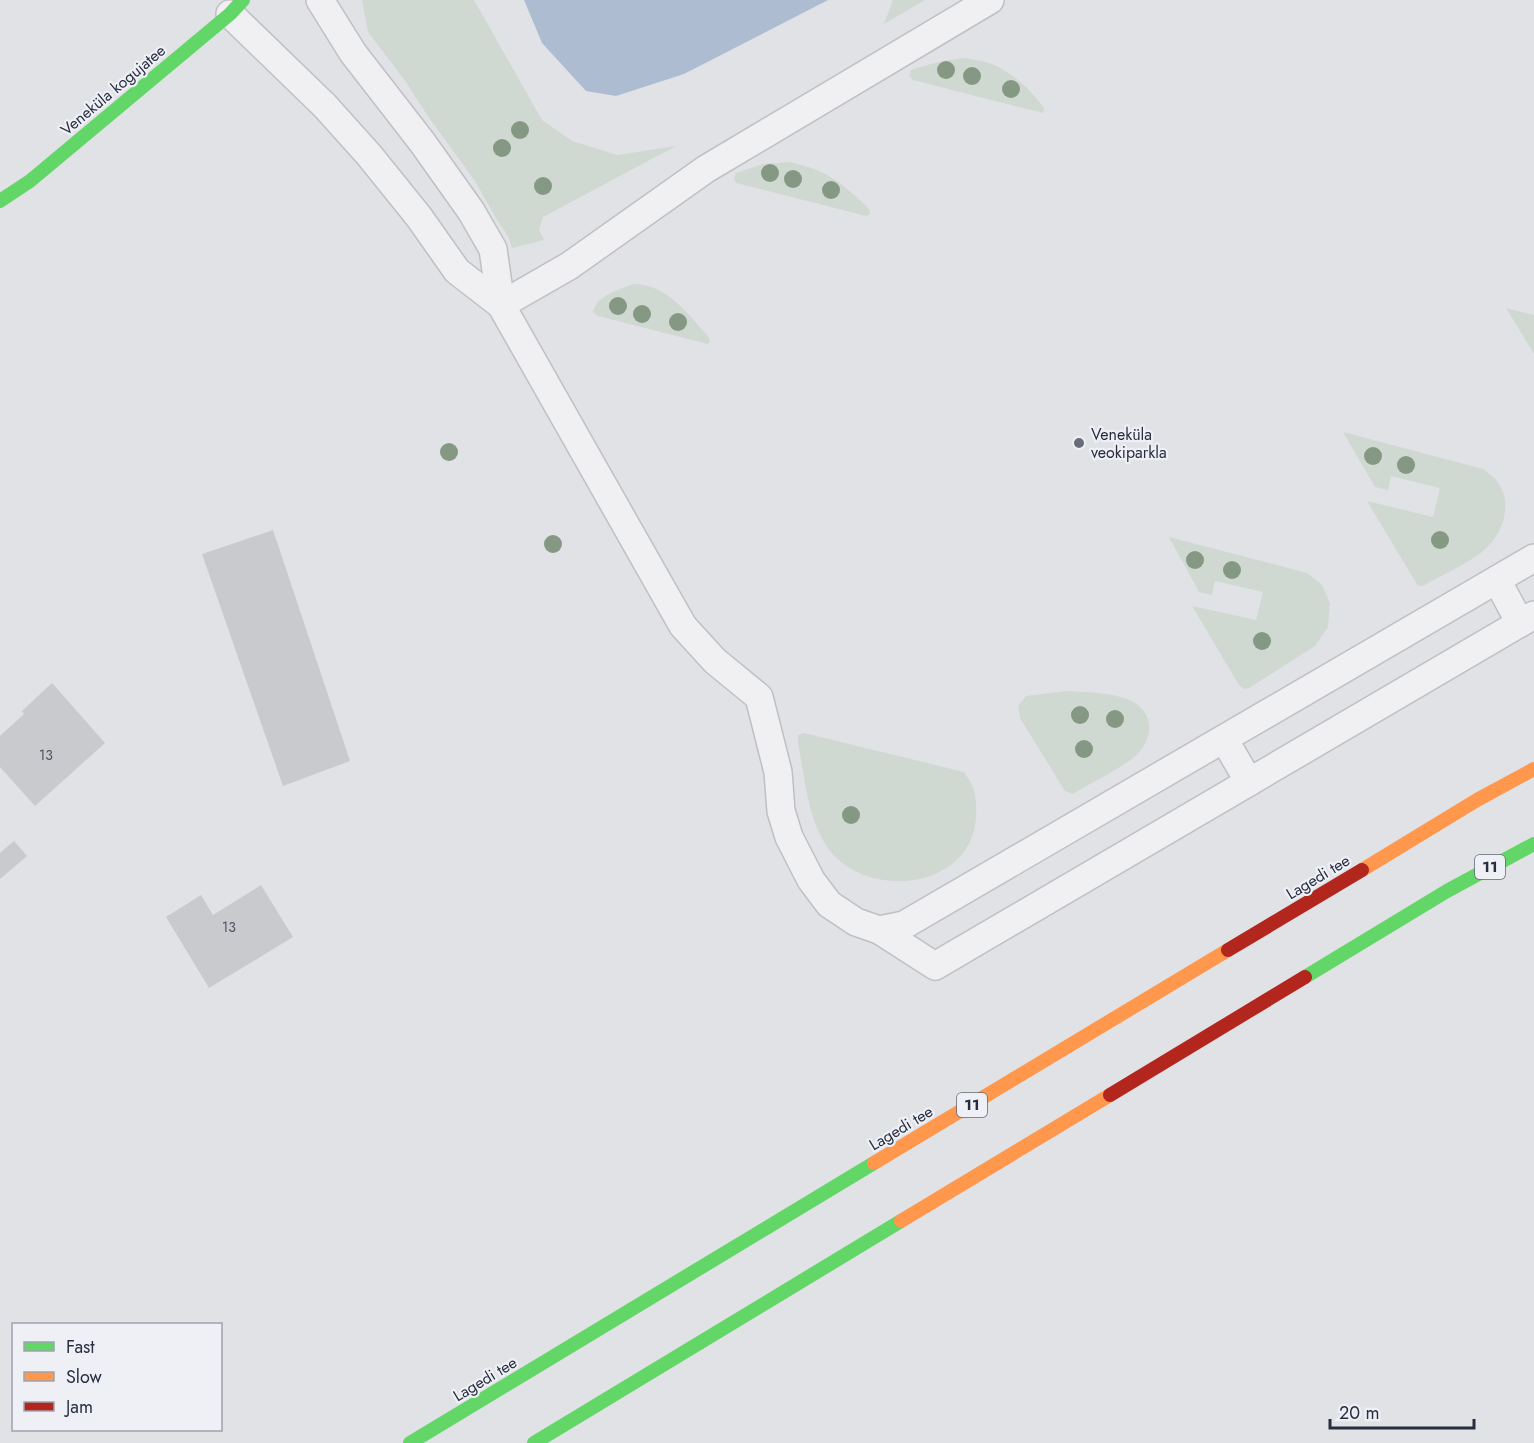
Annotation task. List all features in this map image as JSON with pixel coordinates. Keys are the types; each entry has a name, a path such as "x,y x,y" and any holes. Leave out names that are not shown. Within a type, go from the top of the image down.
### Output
{"main road":[{"name":"Veneküla kogujatee","path":"0,201 30,182 236,7"},
{"path":"1478,800 1534,765"},
{"name":"Lagedi tee","path":"410,1443 1478,800 1534,769"},
{"name":"11","path":"534,1443 1447,891 1534,844"},
{"path":"1447,891 1534,852"}],"lane":[{"path":"320,0 353,53 422,142 477,221 493,249 501,305 683,626 715,661 759,697 778,772 781,811 789,837 811,880 829,904 856,922 879,930 935,966 1527,619 1497,580"},
{"path":"501,305 568,266 706,169 990,0"},
{"path":"236,7 390,182 457,271 501,305"},
{"path":"879,930 904,925 1534,558"},
{"path":"1224,739 1249,782"}],"shaded area":[{"path":"362,0 474,0 542,120 572,141 617,155 676,146 543,217 539,230 544,240 512,248 508,236 475,181 368,32"},
{"path":"893,0 925,0 884,24"},
{"path":"965,58 997,66 1012,76 1039,101 1044,108 1043,113 913,80 909,76 911,70 938,62"},
{"path":"789,162 814,169 833,178 869,209 870,214 866,216 736,183 734,179 736,173 763,164"},
{"path":"633,284 656,289 675,301 708,336 710,341 708,344 598,316 593,312 595,306 604,297"},
{"path":"1506,308 1534,315 1534,354"},
{"path":"1343,432 1483,469 1497,481 1505,499 1504,518 1496,536 1483,551 1470,560 1423,586 1418,586 1367,501 1433,517 1440,488 1391,476 1388,490 1375,487"},
{"path":"1169,537 1307,573 1322,585 1330,603 1328,627 1315,646 1244,689 1239,685 1192,606 1256,620 1263,592 1215,581 1212,595 1199,592"},
{"path":"1068,691 1106,694 1132,701 1141,708 1147,718 1149,731 1144,746 1133,758 1073,794 1065,791 1020,718 1018,706 1026,696"},
{"path":"804,733 964,772 974,792 976,815 970,841 956,860 936,873 912,880 887,881 862,874 840,862 818,831 810,807 798,744 798,735"}],"water":[{"path":"524,0 828,0 684,74 616,96 586,91 542,43"}],"building":[{"path":"273,530 350,761 283,786 202,554"},
{"path":"52,683 105,743 35,806 0,767 0,736 24,714 22,711"},
{"path":"14,841 27,856 0,879 0,853"},
{"path":"261,885 293,937 209,988 166,917 201,895 213,915"}],"traffic: fast":[{"path":"0,201 30,181 230,14 243,0"},
{"path":"1305,977 1447,891 1534,844"},
{"path":"410,1443 874,1163"},
{"path":"534,1443 901,1221"}],"traffic: slow":[{"path":"1362,870 1477,800 1534,769"},
{"path":"874,1163 1228,950"},
{"path":"901,1221 1110,1095"}],"traffic: jam":[{"path":"1228,950 1362,870"},
{"path":"1110,1095 1305,977"}],"place":[{"name":"Veneküla veokiparkla","path":"1079,443"}]}
